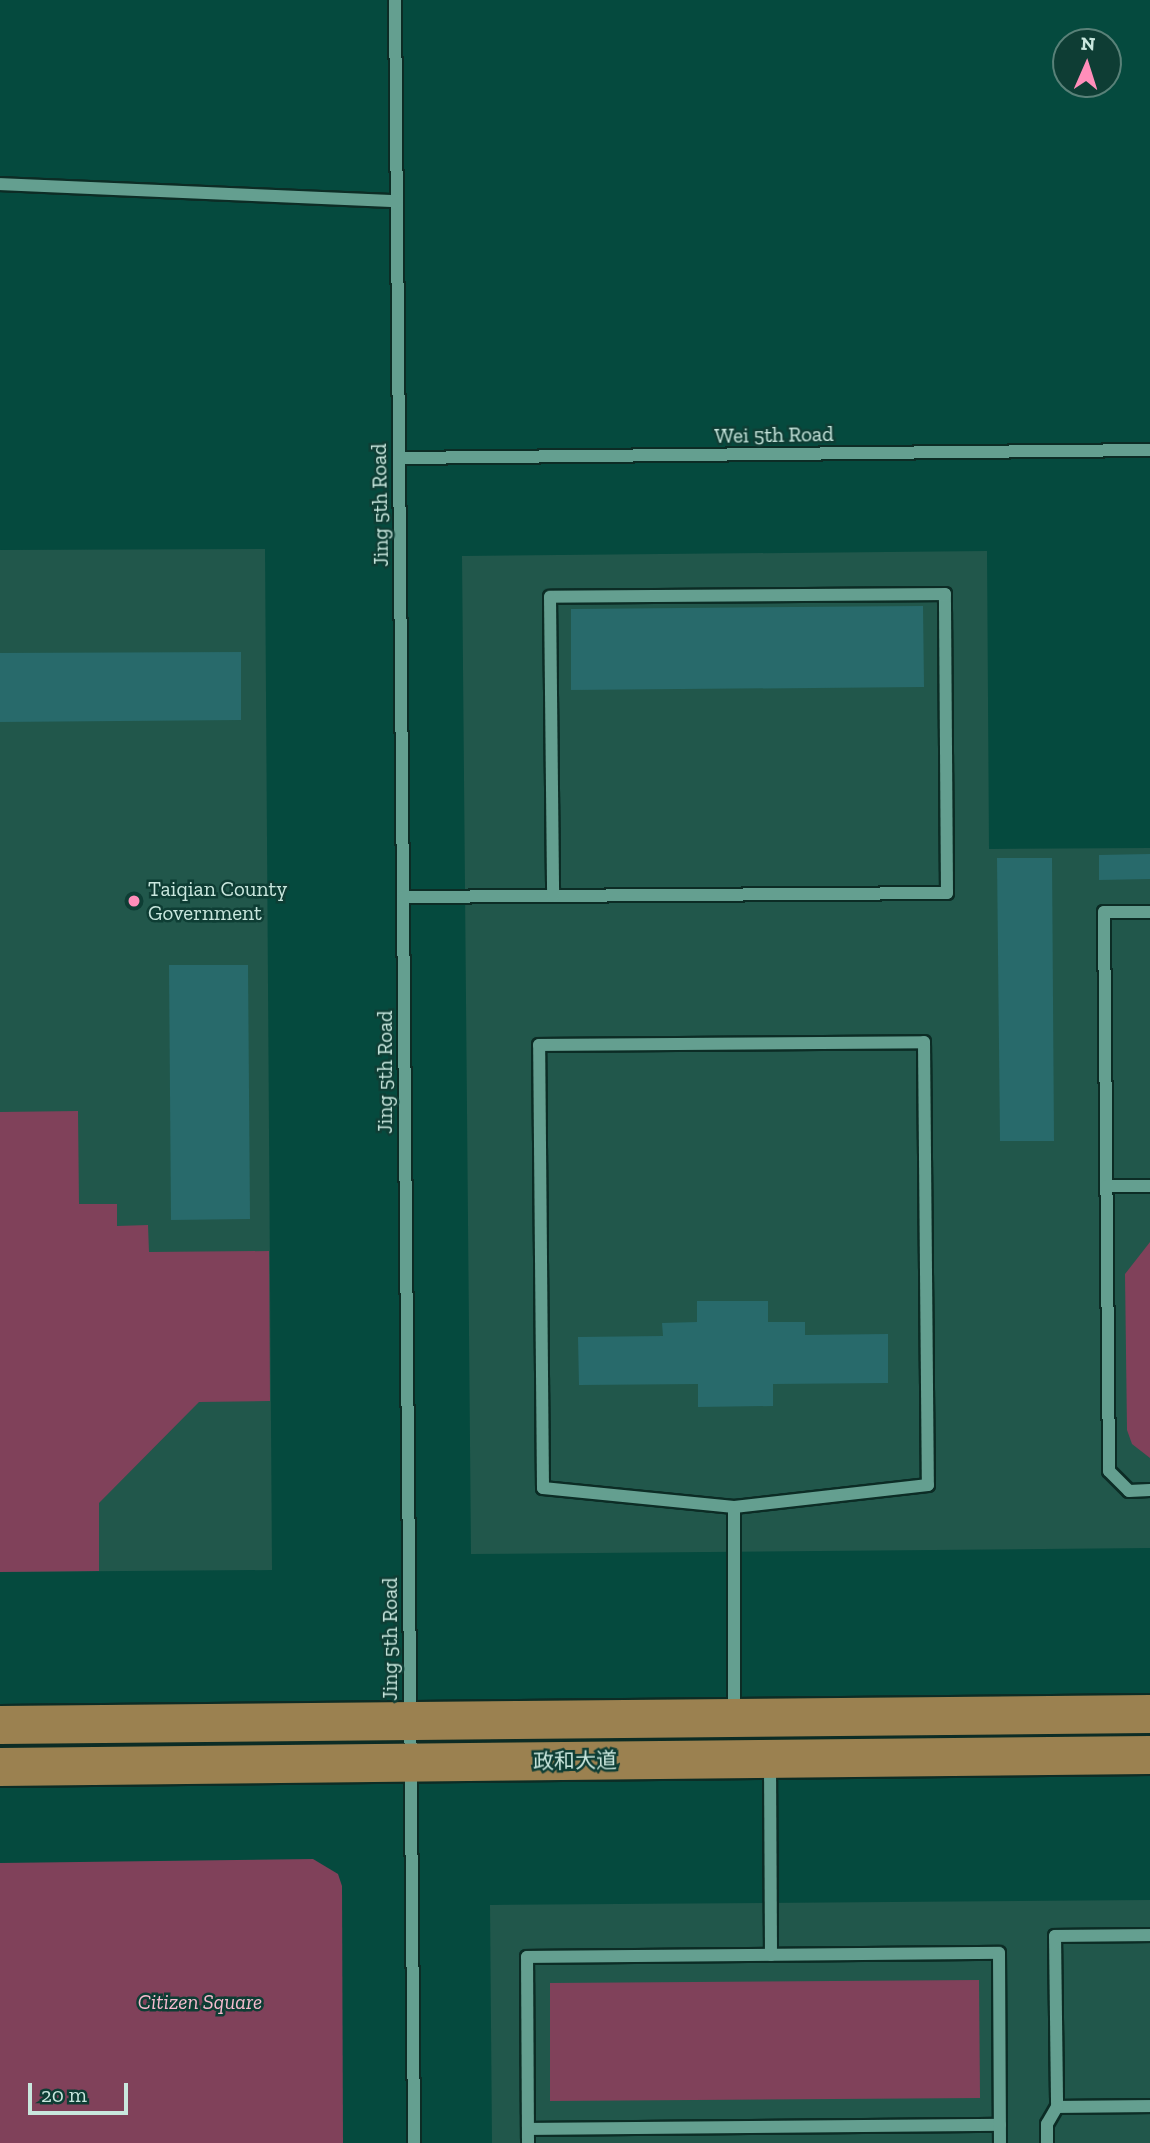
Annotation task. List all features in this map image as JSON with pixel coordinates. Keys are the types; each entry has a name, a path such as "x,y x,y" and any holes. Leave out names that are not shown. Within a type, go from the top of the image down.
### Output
{"main road":[{"name":"政和大道","path":"0,1725 1150,1714"},
{"name":"政和大道","path":"0,1767 1150,1755"}],"street":[{"name":"Jing 5th Road","path":"395,0 414,2143"},
{"path":"0,184 397,201"},
{"name":"Wei 5th Road","path":"399,458 1150,450"},
{"path":"403,897 553,896 947,893 945,594 550,597 553,896"},
{"path":"1150,912 1104,912 1109,1471 1129,1490 1150,1490"},
{"path":"924,1042 928,1485 734,1507 543,1488 539,1045 924,1042"},
{"path":"1106,1186 1150,1186"},
{"path":"734,1507 734,1718"},
{"path":"770,1759 771,1955"},
{"path":"1047,2143 1047,2124 1057,2107 1055,1936 1150,1935"},
{"path":"528,2143 527,1957 999,1953 1000,2143"},
{"path":"1057,2107 1150,2106"},
{"path":"528,2129 1000,2125"}],"shaded area":[{"name":"Taiqian County Government","path":"265,549 272,1570 0,1572 0,550"},
{"path":"987,551 989,849 1150,848 1150,1548 471,1554 462,556"},
{"path":"1150,1900 1150,2143 492,2143 490,1905"}],"green space":[{"path":"78,1111 79,1204 117,1204 117,1226 148,1225 149,1252 269,1251 270,1401 199,1402 99,1503 99,1571 0,1572 0,1112"},
{"path":"1150,1242 1150,1458 1132,1444 1127,1430 1125,1274"},
{"name":"Citizen Square","path":"313,1859 338,1874 342,1886 343,2143 0,2143 0,1863"},
{"path":"979,1980 980,2098 550,2101 550,1983"}],"building":[{"path":"923,606 924,687 571,690 571,609"},
{"path":"241,652 241,720 0,722 0,653"},
{"path":"1150,854 1150,879 1099,880 1099,855"},
{"path":"997,858 1052,858 1054,1141 1000,1141"},
{"path":"169,965 248,965 250,1219 171,1220"},
{"path":"697,1301 768,1301 768,1322 805,1322 805,1335 888,1334 888,1383 773,1384 773,1406 698,1407 698,1384 579,1385 578,1337 663,1336 662,1323 697,1322"}],"place":[{"name":"Taiqian County Government","path":"134,901"}]}
